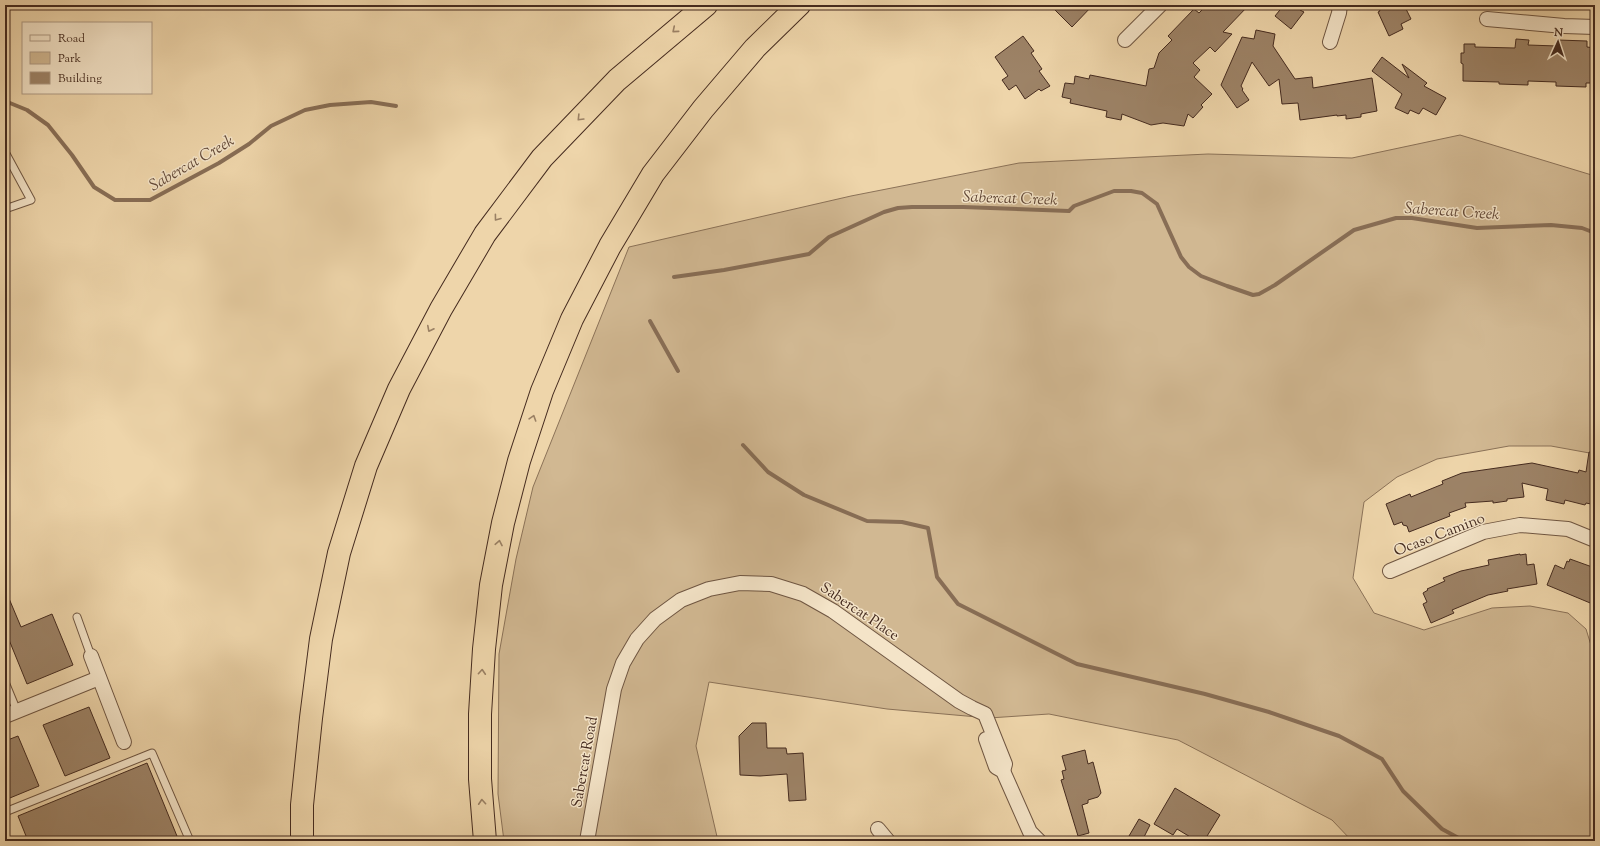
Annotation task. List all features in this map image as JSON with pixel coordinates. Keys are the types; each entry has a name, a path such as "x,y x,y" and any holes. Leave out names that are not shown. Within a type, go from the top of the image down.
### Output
{"highway":[{"path":"302,841 302,805 321,639 339,553 366,466 399,389 441,309 485,234 542,158 616,80 706,5"},
{"path":"485,841 480,779 480,714 484,649 491,585 503,523 519,461 542,391 572,319 610,246 653,174 703,108 754,48 799,5"}],"street":[{"path":"1125,40 1160,5"},
{"path":"1330,42 1340,5"},
{"path":"1487,19 1564,26 1595,27"},
{"name":"Ocaso Camino","path":"1390,571 1483,532 1520,525 1568,529 1595,540"},
{"name":"Sabercat Place","path":"614,689 623,663 637,639 655,619 681,600 709,589 740,582 770,584 803,594 833,611 959,701 981,712 996,767 1003,771 1030,832 1039,841"},
{"path":"91,656 124,742"},
{"path":"11,714 99,678"},
{"name":"Sabercat Road","path":"587,841 614,689"},
{"path":"878,829 888,841"}],"lane":[{"path":"5,152 32,200 5,209"},
{"path":"77,617 91,656"},
{"path":"5,682 11,714"},
{"path":"5,812 152,753 190,841"}],"green space":[{"path":"1460,135 1595,176 1595,454 1551,446 1509,446 1437,459 1397,477 1364,502 1353,578 1374,613 1424,630 1492,608 1530,606 1568,613 1586,629 1594,655 1595,841 1352,841 1332,820 1178,740 1049,714 989,718 887,709 709,682 696,746 718,841 504,841 498,794 499,654 516,559 533,487 629,247 851,196 1019,163 1208,154 1352,158"}],"building":[{"path":"1061,5 1093,5 1072,27 1055,10"},
{"path":"1207,5 1249,5 1223,32 1232,34 1215,52 1210,47 1193,63 1200,70 1194,77 1212,94 1201,105 1203,107 1193,118 1188,114 1184,126 1163,123 1151,125 1122,114 1121,120 1106,117 1107,111 1070,103 1071,99 1062,97 1065,83 1074,84 1075,76 1089,79 1090,75 1146,86 1149,69 1154,68 1159,53 1172,40 1168,36 1194,9 1199,13"},
{"path":"1284,5 1304,5 1300,10 1304,12 1291,29 1275,16"},
{"path":"1377,5 1404,5 1411,19 1401,24 1403,29 1389,36 1378,12 1380,11"},
{"path":"1256,30 1275,34 1273,46 1295,79 1312,77 1313,88 1372,78 1377,111 1361,114 1361,117 1346,119 1346,115 1337,115 1300,120 1298,103 1282,104 1279,79 1269,86 1252,62 1241,86 1249,100 1237,108 1221,85 1242,37 1254,39"},
{"path":"1023,36 1034,51 1031,53 1042,69 1039,71 1050,86 1041,91 1039,89 1025,99 1016,85 1009,90 1002,80 1008,76 995,57"},
{"path":"1516,39 1529,40 1528,45 1557,46 1558,40 1587,41 1587,47 1595,48 1595,83 1586,83 1586,87 1556,86 1556,82 1528,81 1528,85 1499,84 1499,82 1463,81 1463,64 1461,63 1461,53 1464,53 1464,44 1475,44 1475,47 1515,48"},
{"path":"1382,57 1409,78 1402,64 1427,83 1424,86 1446,98 1436,115 1423,108 1419,114 1410,110 1408,114 1395,108 1402,94 1372,71"},
{"path":"1589,452 1595,453 1595,496 1593,495 1591,504 1586,503 1585,505 1565,500 1564,504 1546,500 1548,489 1522,483 1524,497 1507,499 1507,501 1493,503 1493,501 1465,503 1466,507 1449,513 1450,516 1409,532 1407,526 1403,525 1402,522 1394,525 1386,504 1410,494 1411,497 1443,484 1442,481 1462,473 1532,463 1578,473 1579,470 1586,472"},
{"path":"1526,554 1527,565 1534,564 1537,584 1507,589 1508,591 1488,595 1452,610 1454,613 1431,623 1423,604 1427,602 1423,593 1428,590 1427,589 1445,581 1443,578 1461,571 1489,565 1488,560"},
{"path":"1570,559 1595,568 1595,605 1547,585 1555,565 1564,569 1567,561 1569,562"},
{"path":"5,589 21,627 52,614 73,665 27,684 5,630"},
{"path":"89,707 110,758 65,776 43,725"},
{"path":"752,723 766,723 767,748 786,748 787,754 803,753 806,800 789,801 787,774 760,776 740,775 739,736"},
{"path":"18,736 39,786 5,800 5,741"},
{"path":"1085,750 1088,764 1093,762 1101,793 1098,797 1088,800 1088,803 1082,805 1089,833 1078,836 1061,780 1064,779 1062,771 1066,770 1062,756"},
{"path":"147,763 179,841 28,841 18,816"},
{"path":"1175,788 1220,815 1204,841 1197,841 1177,829 1173,835 1154,824"},
{"path":"1139,819 1150,825 1142,841 1137,841 1129,836"}],"waterway":[{"name":"Sabercat Creek","path":"5,101 27,110 48,125 72,155 94,187 115,200 150,200 219,163 249,144 271,126 305,110 330,105 371,102 396,106"},
{"name":"Sabercat Creek","path":"674,277 724,270 809,254 829,237 884,212 898,208 963,207 1069,211 1074,206 1114,191 1131,191 1142,193 1157,204 1181,257 1189,267 1201,276 1253,295 1259,294 1275,285 1354,230 1396,218 1412,218 1477,228 1551,225 1582,228 1595,233"},
{"path":"650,321 678,371"},
{"path":"743,445 768,472 804,495 867,521 902,522 928,528 937,577 958,604 1077,664 1205,694 1269,712 1339,736 1382,759 1403,791 1442,829 1464,841"}]}
